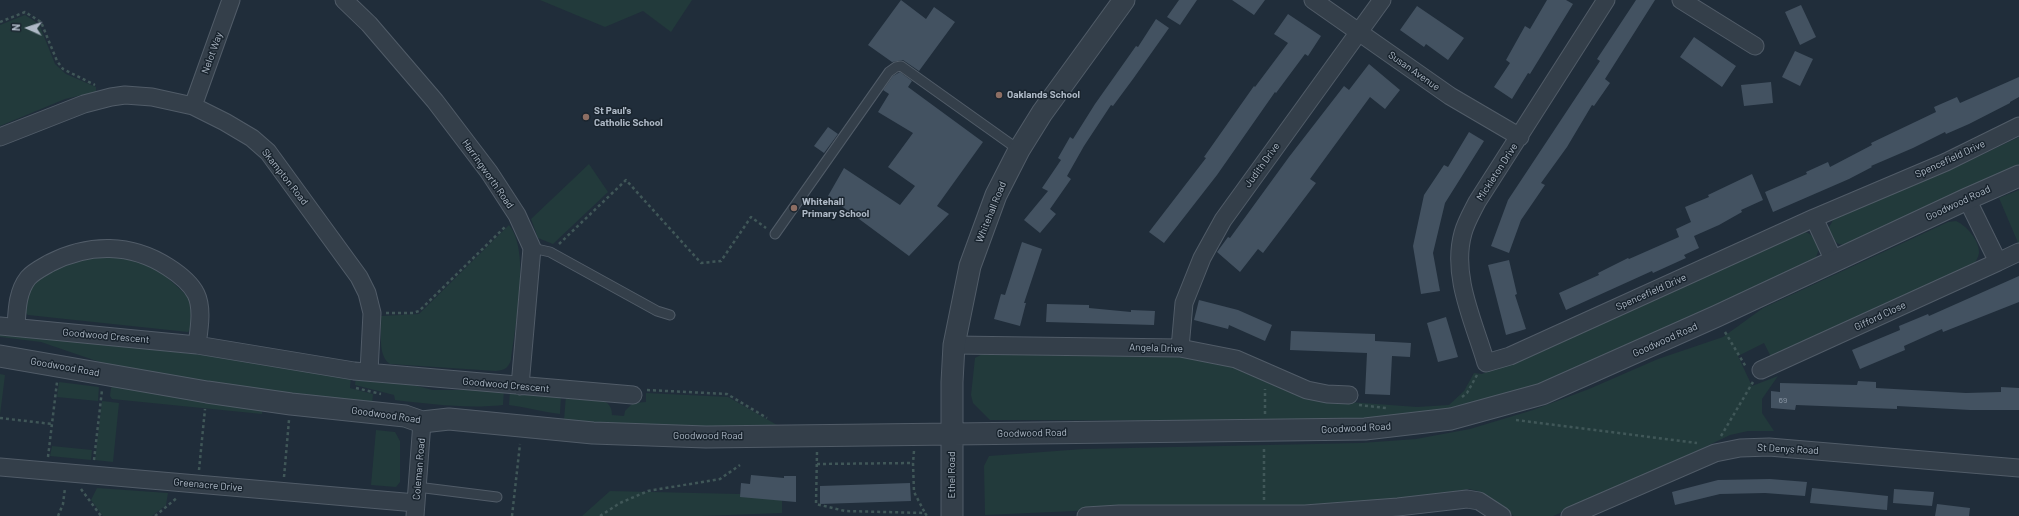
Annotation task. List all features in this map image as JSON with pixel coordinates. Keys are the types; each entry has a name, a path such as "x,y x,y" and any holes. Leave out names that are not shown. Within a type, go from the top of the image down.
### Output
{"street":[{"name":"Nelot Way","path":"193,106 231,0"},
{"name":"Harringworth Road","path":"344,0 369,24 435,101 489,172 517,216 532,248"},
{"name":"Whitehall Road","path":"952,434 954,345 970,266 996,195 1019,150 1042,113 1124,0"},
{"name":"Susan Avenue","path":"1313,0 1450,96 1520,137"},
{"name":"Judith Drive","path":"1180,348 1184,303 1202,258 1223,220 1382,0"},
{"name":"Mickleton Drive","path":"1486,363 1464,294 1459,258 1463,232 1477,202 1520,137 1606,0"},
{"path":"1681,0 1755,46"},
{"name":"Skampton Road","path":"0,136 84,104 125,95 152,97 193,106 226,122 252,138 268,152 359,276 367,293 372,313 369,372"},
{"name":"Spencefield Drive","path":"1486,363 1510,356 1814,218 1946,162 2019,126"},
{"name":"Goodwood Road","path":"0,356 207,392 291,404 405,416 422,422 449,419 593,433 650,436 1365,429 1451,419 1542,394 1717,316 2019,176"},
{"path":"1967,199 1998,262"},
{"path":"1814,218 1834,261"},
{"name":"Goodwood Crescent","path":"197,345 199,311 197,296 188,283 156,259 121,248 84,250 63,256 29,277 20,293 8,327 197,345 312,365 369,372 633,395"},
{"path":"520,386 532,248"},
{"name":"Gifford Close","path":"1761,370 2019,252"},
{"name":"Angela Drive","path":"954,345 1180,348 1236,359 1307,390 1327,394 1349,395"},
{"name":"Coleman Road","path":"416,502 422,422"},
{"name":"Ethel Road","path":"952,434 952,516"},
{"name":"St Denys Road","path":"1570,516 1714,449 1769,447 2019,468"},
{"name":"Greenacre Drive","path":"0,467 416,502"},
{"path":"1086,516 1305,514 1398,507 1467,499 1479,501 1502,516"}],"lane":[{"path":"775,234 889,72 896,67 901,66 1019,150"},
{"path":"532,248 550,252 657,311 670,315"},
{"path":"416,502 497,497"}],"path":[{"path":"0,22 25,12 41,22 57,61 63,69 108,91 111,97"},
{"path":"550,252 626,180 701,263 721,261 752,217 775,234"},
{"path":"372,313 413,313 419,311 517,216"},
{"path":"1717,316 1749,372 1761,370"},
{"path":"1461,398 1467,393 1486,363"},
{"path":"46,471 59,366"},
{"path":"1498,407 1502,415 1520,422 1714,449 1761,370"},
{"path":"101,516 78,486 79,474 103,374"},
{"path":"633,395 642,390 727,394 768,418"},
{"path":"155,516 184,492 197,493 207,392"},
{"path":"282,491 291,404"},
{"path":"0,418 52,424"},
{"path":"512,516 522,425"},
{"path":"817,435 816,504 845,511 926,515"},
{"path":"817,464 913,463 914,492 926,515"},
{"path":"600,516 620,503 648,491 720,479 740,465"},
{"path":"58,516 79,474"},
{"path":"845,511 848,516"}],"green space":[{"path":"540,0 692,0 671,32 643,11 605,27"},
{"path":"25,15 39,24 55,64 66,74 96,87 96,92 65,99 0,126 0,25"},
{"path":"2019,137 2019,169 1848,245 1837,243 1831,236 1828,229 1836,215 1948,171"},
{"path":"589,164 608,192 553,244 538,238 531,219"},
{"path":"2019,190 2019,245 1999,198"},
{"path":"1956,221 1972,234 1979,248 1977,259 1973,265 1772,359 1764,343 1738,356 1752,386 1778,376 1762,399 1762,413 1774,431 1748,431 1730,435 1616,490 1553,516 1514,516 1478,491 1469,489 1400,500 1318,507 1119,509 985,515 984,466 989,456 1083,449 1361,443 1416,439 1470,429 1533,410 1589,389 1658,359 1723,337 1763,308 1948,222"},
{"path":"509,225 516,237 519,253 520,290 511,360 509,365 504,369 496,371 390,364 383,355 381,342 381,316 419,314"},
{"path":"1801,231 1811,235 1816,242 1819,249 1815,260 1574,372 1492,400 1429,413 1351,421 990,420 973,403 971,395 975,358 990,350 1178,355 1216,360 1322,400 1417,407 1449,405 1464,391 1474,373 1482,374"},
{"path":"121,252 161,272 193,301 193,326 188,332 28,315 23,311 28,284 70,262"},
{"path":"0,333 250,360 351,377 350,388 373,394 372,405 123,370 41,342 0,337"},
{"path":"0,374 5,375 0,415"},
{"path":"356,377 401,382 433,390 504,390 503,405 462,406 395,400 394,395 355,385"},
{"path":"59,382 99,387 98,401 57,397"},
{"path":"113,386 262,409 262,414 112,399 110,396 111,388"},
{"path":"510,390 561,395 560,414 509,405"},
{"path":"646,393 728,397 777,425 777,429 641,428 564,420 566,395 602,400 611,408 612,415 624,416 625,411 633,403 646,402"},
{"path":"102,401 119,403 113,462 95,460"},
{"path":"376,430 395,432 400,441 400,482 396,487 371,485"},
{"path":"52,446 92,450 91,460 50,456"},
{"path":"97,488 168,493 166,505 152,516 103,516 91,500"},
{"path":"610,491 782,495 782,513 702,516 582,516"}],"building":[{"path":"901,0 926,19 934,7 955,22 919,71 903,60 892,62 868,45"},
{"path":"1179,0 1197,0 1180,25 1167,17"},
{"path":"1232,0 1265,0 1254,15"},
{"path":"1547,0 1566,0 1573,4 1530,74 1528,73 1512,99 1494,87 1510,63 1506,60 1525,26 1530,29"},
{"path":"1636,0 1655,0 1605,79 1610,83 1594,106 1592,105 1567,147 1541,183 1545,185 1521,220 1509,253 1491,246 1508,200 1600,61 1597,59"},
{"path":"1801,5 1816,37 1800,45 1785,12"},
{"path":"1417,6 1464,38 1448,60 1426,44 1424,47 1400,30"},
{"path":"1288,14 1321,36 1308,56 1305,54 1276,93 1275,92 1217,175 1164,243 1149,232 1206,158 1204,157 1254,86 1255,87 1288,43 1274,34"},
{"path":"1156,19 1169,28 1113,106 1111,105 1084,146 1067,176 1071,179 1050,209 1056,214 1040,233 1024,220 1048,191 1042,188 1061,160 1058,158 1070,137 1073,139 1095,104 1136,46 1138,47"},
{"path":"1694,37 1736,66 1722,87 1680,57"},
{"path":"1795,51 1813,59 1800,86 1782,77"},
{"path":"1369,64 1400,90 1385,109 1370,97 1310,179 1316,183 1263,253 1258,249 1240,272 1217,252 1228,237 1230,238 1289,157 1344,86 1349,90"},
{"path":"900,72 912,81 908,87 983,142 937,206 949,214 909,256 828,196 844,168 900,205 915,186 888,167 913,133 878,112 889,94 883,90 893,76"},
{"path":"2019,77 2019,97 2010,103 1969,124 1946,134 1945,132 1871,166 1872,167 1849,179 1773,212 1765,192 1807,174 1806,172 1828,162 1830,167 1872,145 1871,143 1936,112 1934,107 1957,97 1960,103"},
{"path":"1771,82 1773,103 1744,106 1741,85"},
{"path":"828,127 838,134 824,153 814,146"},
{"path":"1469,132 1484,141 1445,203 1433,253 1440,291 1421,294 1413,246 1424,195 1444,165 1448,167"},
{"path":"1752,174 1763,200 1741,210 1742,212 1719,225 1694,236 1699,248 1684,255 1686,258 1653,273 1652,271 1566,310 1559,293 1599,275 1598,273 1628,258 1629,259 1679,237 1676,229 1691,222 1685,207 1709,197 1708,195"},
{"path":"1022,242 1042,249 1024,303 1026,303 1020,326 994,319 1001,294 1005,295"},
{"path":"1509,260 1517,294 1515,295 1526,329 1506,335 1488,265"},
{"path":"2019,276 2019,302 1943,332 1942,329 1904,346 1905,350 1860,369 1852,350 1900,330 1899,326 1928,314 1929,316"},
{"path":"1199,300 1238,310 1272,325 1265,341 1229,325 1228,329 1194,320"},
{"path":"1047,304 1089,305 1089,308 1131,312 1131,310 1155,311 1154,325 1046,322"},
{"path":"1446,317 1458,357 1438,362 1427,323"},
{"path":"1291,331 1375,334 1375,341 1411,343 1410,357 1392,356 1390,395 1365,394 1367,353 1290,350"},
{"path":"1858,381 1876,382 1876,388 1966,393 2001,392 2001,387 2019,388 2019,410 1970,410 1897,406 1897,409 1796,405 1795,410 1771,408 1771,391 1780,392 1780,383 1857,385"},
{"path":"751,475 784,478 784,476 796,476 796,502 740,497 741,483 750,484"},
{"path":"1770,479 1807,482 1805,496 1765,493 1720,494 1675,505 1672,492 1718,480"},
{"path":"910,483 911,501 820,504 820,486"},
{"path":"1812,488 1888,496 1887,510 1810,503"},
{"path":"1894,489 1934,492 1932,506 1893,503"},
{"path":"1937,504 1970,508 1969,516 1935,516"}],"place":[{"name":"Oaklands School","path":"999,95"},
{"name":"St Paul's Catholic School","path":"586,117"},
{"name":"Whitehall Primary School","path":"794,208"}]}
